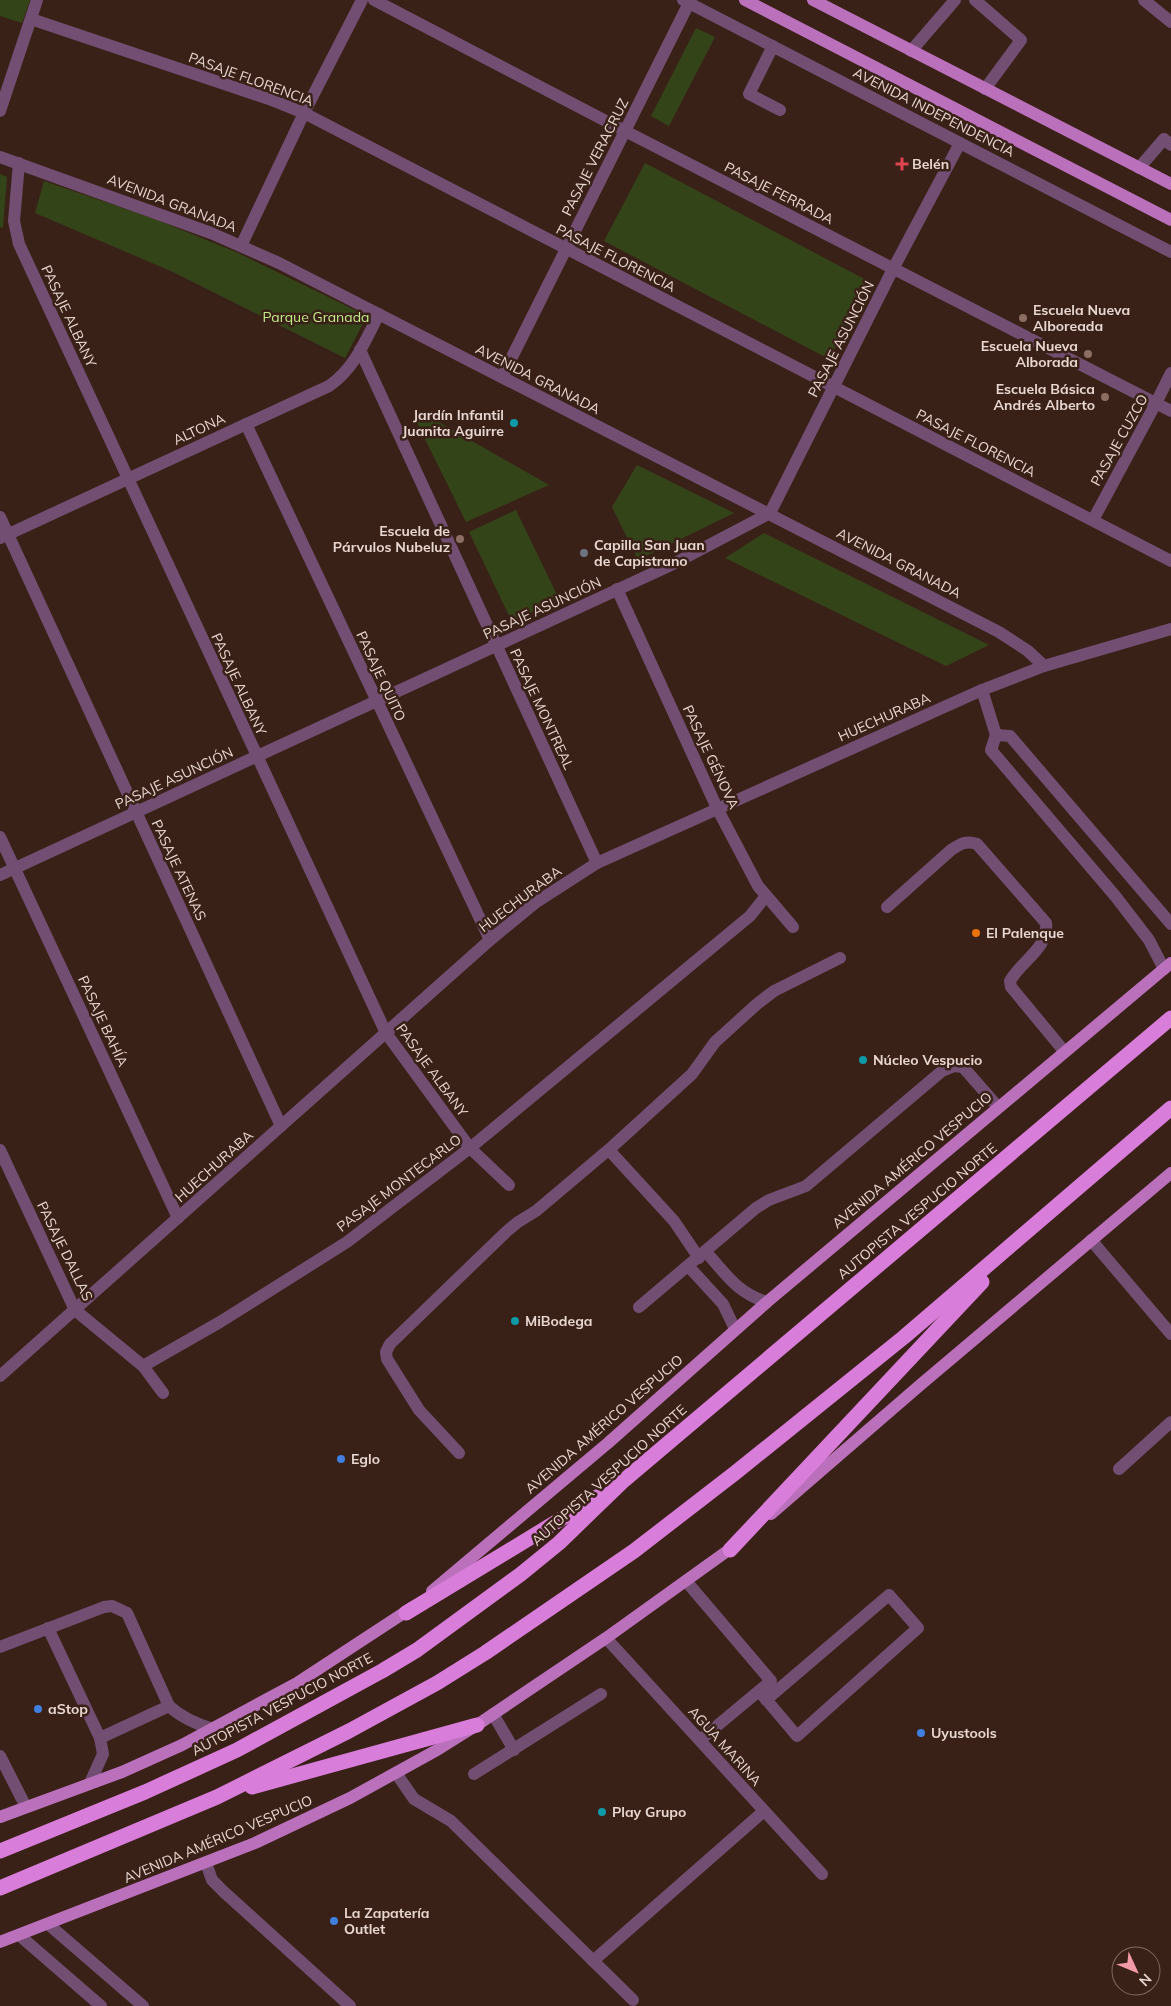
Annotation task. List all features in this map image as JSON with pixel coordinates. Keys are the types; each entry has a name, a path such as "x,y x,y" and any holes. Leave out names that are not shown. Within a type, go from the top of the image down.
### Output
{"highway":[{"name":"AUTOPISTA VESPUCIO NORTE","path":"0,1851 145,1792 237,1750 396,1662 480,1605 521,1574 622,1482 1171,1018"},
{"path":"0,1888 216,1797 348,1732 437,1683 586,1584 641,1546 742,1468 904,1337 1171,1108"},
{"path":"730,1550 1031,1230"},
{"path":"406,1613 622,1482"},
{"path":"216,1797 476,1725"}],"main road":[{"name":"AVENIDA INDEPENDENCIA","path":"745,0 1171,220"},
{"path":"813,0 1171,184"},
{"name":"AVENIDA AMÉRICO VESPUCIO","path":"0,1817 139,1764 213,1729 298,1683 406,1613 608,1443 735,1329 1167,966"},
{"name":"AVENIDA AMÉRICO VESPUCIO","path":"0,1942 206,1863 303,1821 396,1773 494,1714 606,1638 730,1550 926,1380 1171,1173"}],"street":[{"path":"0,112 37,0"},
{"path":"241,246 304,113 362,0"},
{"name":"PASAJE FERRADA","path":"374,0 1171,411"},
{"path":"911,51 955,0"},
{"path":"975,0 1021,40 985,89"},
{"path":"1144,0 1171,22"},
{"name":"PASAJE VERACRUZ","path":"502,377 625,131 686,1"},
{"name":"AVENIDA INDEPENDENCIA","path":"686,1 1171,252"},
{"name":"PASAJE FLORENCIA","path":"31,19 269,99 304,113 1171,561"},
{"path":"773,46 749,94 780,110"},
{"path":"1139,168 1164,139 1171,145"},
{"name":"PASAJE ASUNCIÓN","path":"0,875 673,564 770,513 893,269 960,143"},
{"name":"AVENIDA GRANADA","path":"0,157 241,246 380,314 999,632 1028,651 1044,666"},
{"name":"PASAJE ALBANY","path":"19,163 14,221 19,244 386,1033 470,1148 509,1185"},
{"name":"ALTONA","path":"4,536 329,386 346,372 380,314"},
{"name":"PASAJE MONTREAL","path":"360,350 597,863"},
{"name":"PASAJE CUZCO","path":"1092,520 1171,373"},
{"name":"PASAJE QUITO","path":"246,424 490,940"},
{"name":"PASAJE ATENAS","path":"0,517 4,536 136,812 281,1126"},
{"name":"PASAJE GÉNOVA","path":"617,589 717,808 758,886 793,928"},
{"name":"HUECHURABA","path":"0,1376 490,940 535,903 597,863 982,690 1044,666 1171,629"},
{"path":"982,690 996,735 991,750 1116,897 1167,966"},
{"path":"996,735 1010,736 1171,924"},
{"name":"PASAJE BAHÍA","path":"0,837 178,1218"},
{"path":"887,907 951,850 963,843 977,844 1046,922 1047,931 1041,945 1010,981 1011,987 1064,1051"},
{"name":"PASAJE MONTECARLO","path":"143,1366 220,1322 347,1242 470,1148 750,916 766,896"},
{"path":"459,1453 419,1410 387,1359 386,1352 390,1344 506,1232 536,1211 609,1150 692,1074 715,1042 757,1004 774,991 840,958"},
{"path":"639,1307 769,1200 806,1186 942,1071 954,1066 963,1067 998,1107"},
{"name":"PASAJE DALLAS","path":"0,1150 75,1310 143,1366 163,1394"},
{"path":"609,1150 674,1221 698,1259 735,1329"},
{"path":"1091,1240 1171,1334"},
{"path":"698,1259 751,1297 767,1302"},
{"path":"1118,1469 1171,1422"},
{"path":"686,1581 771,1681 762,1696"},
{"path":"700,1740 762,1696 889,1594 918,1628 796,1736 762,1696"},
{"path":"0,1647 104,1607 112,1606 127,1613 169,1706 191,1721 213,1729"},
{"path":"48,1628 100,1738 103,1754 90,1783"},
{"name":"AGUA MARINA","path":"606,1638 822,1874"},
{"path":"474,1774 601,1694"},
{"path":"100,1738 169,1706"},
{"path":"494,1714 514,1750"},
{"path":"0,1756 26,1807"},
{"path":"396,1773 414,1799 451,1822 633,2000"},
{"path":"593,1961 764,1811"},
{"path":"206,1863 212,1880 224,1892 350,2006"},
{"path":"48,1924 142,2006"},
{"path":"20,1935 101,2006"}],"green space":[{"path":"0,0 30,0 22,23 0,16"},
{"path":"696,28 715,37 669,126 651,116"},
{"path":"645,163 870,282 829,359 604,241"},
{"path":"0,174 7,177 3,228 0,227"},
{"name":"Parque Granada","path":"44,181 152,218 236,252 367,316 345,358 173,272 35,213"},
{"path":"423,413 549,485 466,522 414,417"},
{"path":"637,465 734,513 638,560 612,507"},
{"path":"516,510 559,599 512,622 469,532"},
{"path":"764,533 989,645 946,666 725,558"}],"place":[{"name":"Belén","path":"902,164"},
{"name":"Escuela Nueva Alboreada","path":"1023,318"},
{"name":"Escuela Nueva Alborada","path":"1088,354"},
{"name":"Escuela Básica Andrés Alberto","path":"1105,397"},
{"name":"Jardín Infantil Juanita Aguirre","path":"514,423"},
{"name":"Escuela de Párvulos Nubeluz","path":"460,539"},
{"name":"Capilla San Juan de Capistrano","path":"584,553"},
{"name":"El Palenque","path":"976,933"},
{"name":"Núcleo Vespucio","path":"863,1060"},
{"name":"MiBodega","path":"515,1321"},
{"name":"Eglo","path":"341,1459"},
{"name":"aStop","path":"38,1709"},
{"name":"Uyustools","path":"921,1733"},
{"name":"Play Grupo","path":"602,1812"},
{"name":"La Zapatería Outlet","path":"334,1921"}]}
